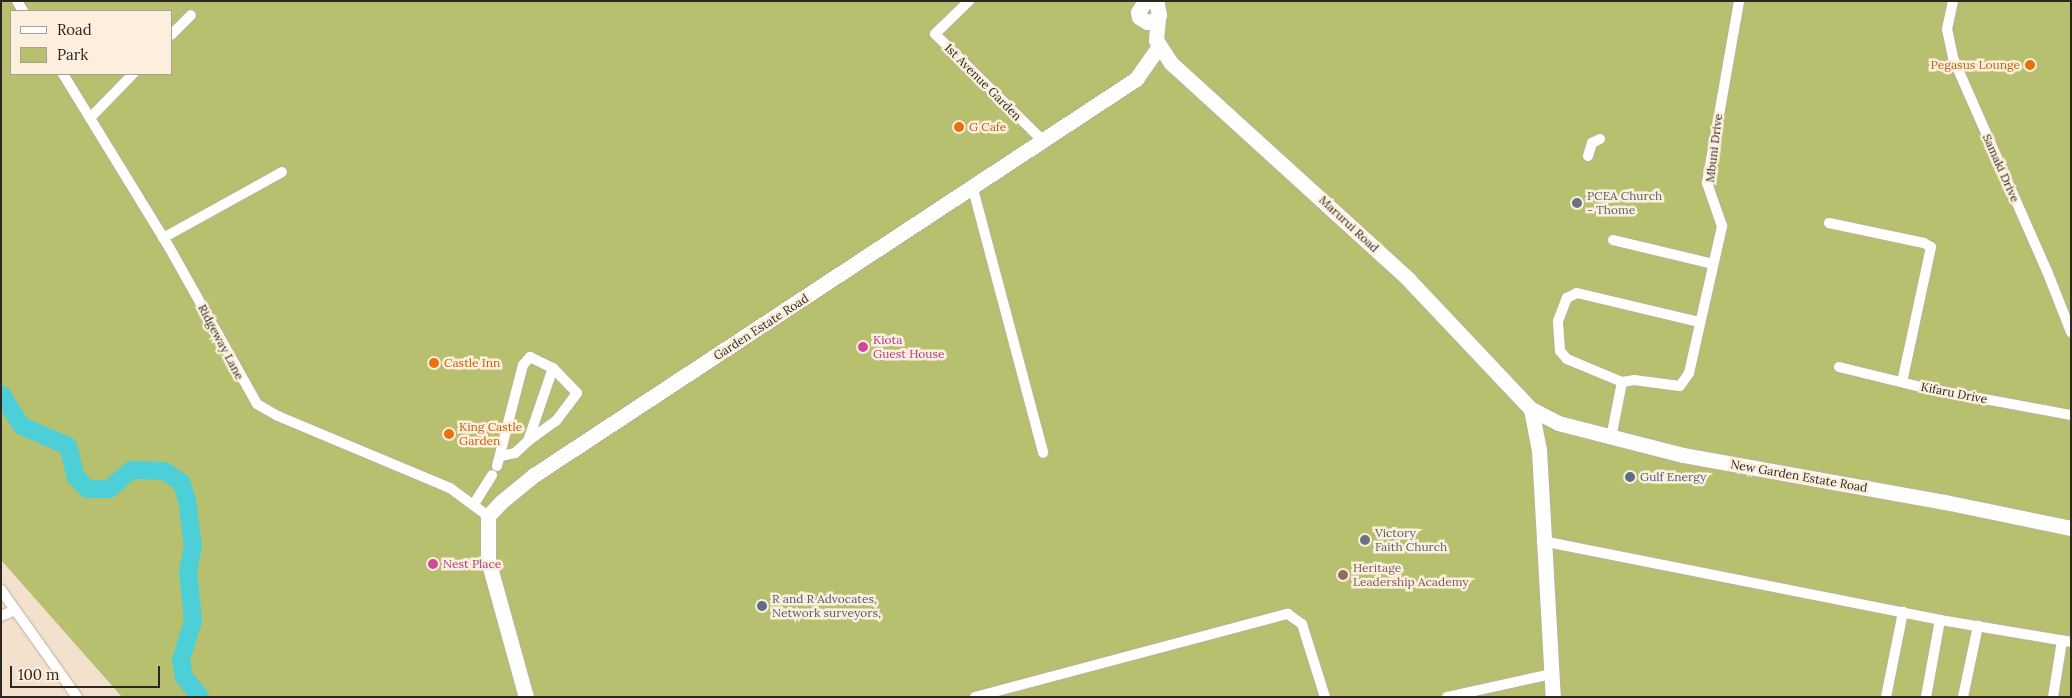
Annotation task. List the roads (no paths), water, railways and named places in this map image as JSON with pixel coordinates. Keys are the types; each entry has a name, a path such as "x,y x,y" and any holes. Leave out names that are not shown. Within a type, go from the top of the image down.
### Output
{"street":[{"name":"1st Avenue Garden","path":"969,1 935,34 1044,141"},
{"name":"Mbuni Drive","path":"1622,382 1634,380 1680,386 1685,382 1722,226 1707,183 1740,1"},
{"name":"Samaki Drive","path":"1953,1 1947,29 1953,58 2048,271 2071,332"},
{"path":"1140,6 1150,22 1157,8"},
{"name":"Marurui Road","path":"1140,6 1157,44 1171,63 1408,279 1531,409"},
{"name":"Garden Estate Road","path":"488,516 534,475 973,189 1142,74 1157,44 1157,8"},
{"path":"172,34 191,15"},
{"path":"1142,74 1171,63"},
{"name":"Ridgeway Lane","path":"64,75 163,238 257,404 278,416 420,474 474,504 488,516"},
{"path":"90,118 132,75"},
{"path":"1588,156 1592,143 1600,139"},
{"path":"163,238 282,172"},
{"path":"973,189 1043,453"},
{"path":"1829,223 1924,243 1931,248 1902,382"},
{"path":"1613,240 1713,264"},
{"path":"1611,438 1622,382 1567,359 1560,351 1558,321 1567,298 1577,293 1699,322"},
{"path":"474,504 495,471 502,456 501,449 523,365 530,357 553,368 577,393 556,421 515,453 502,456"},
{"name":"Kifaru Drive","path":"1839,367 1902,382 2071,415"},
{"path":"528,441 553,368"},
{"path":"1531,409 1539,450 1542,541 1553,697"},
{"name":"New Garden Estate Road","path":"1531,409 1558,424 1683,455 2071,528"},
{"path":"1539,450 1558,424"},
{"path":"488,516 488,560 526,697"},
{"path":"1542,541 1940,620 2066,642 2053,697"},
{"path":"1,590 77,697"},
{"path":"1,616 15,610"},
{"path":"1886,697 1903,612"},
{"path":"975,697 1009,693 1288,614 1302,624 1325,697"},
{"path":"1926,697 1940,620"},
{"path":"1963,697 1978,626"},
{"path":"1447,697 1551,674"}],"waterway":[{"path":"1,394 22,426 68,446 76,477 87,489 109,489 132,470 164,471 181,482 187,499 193,547 188,571 193,621 181,660 184,677 200,697"}],"place":[{"name":"Pegasus Lounge","path":"2030,65"},
{"name":"G Cafe","path":"959,127"},
{"name":"PCEA Church - Thome","path":"1577,203"},
{"name":"Kiota Guest House","path":"863,347"},
{"name":"Castle Inn","path":"434,363"},
{"name":"King Castle Garden","path":"449,434"},
{"name":"Gulf Energy","path":"1630,477"},
{"name":"Victory Faith Church","path":"1365,540"},
{"name":"Nest Place","path":"433,564"},
{"name":"Heritage Leadership Academy","path":"1343,575"},
{"name":"R and R Advocates, Network surveyors,","path":"762,606"}]}
